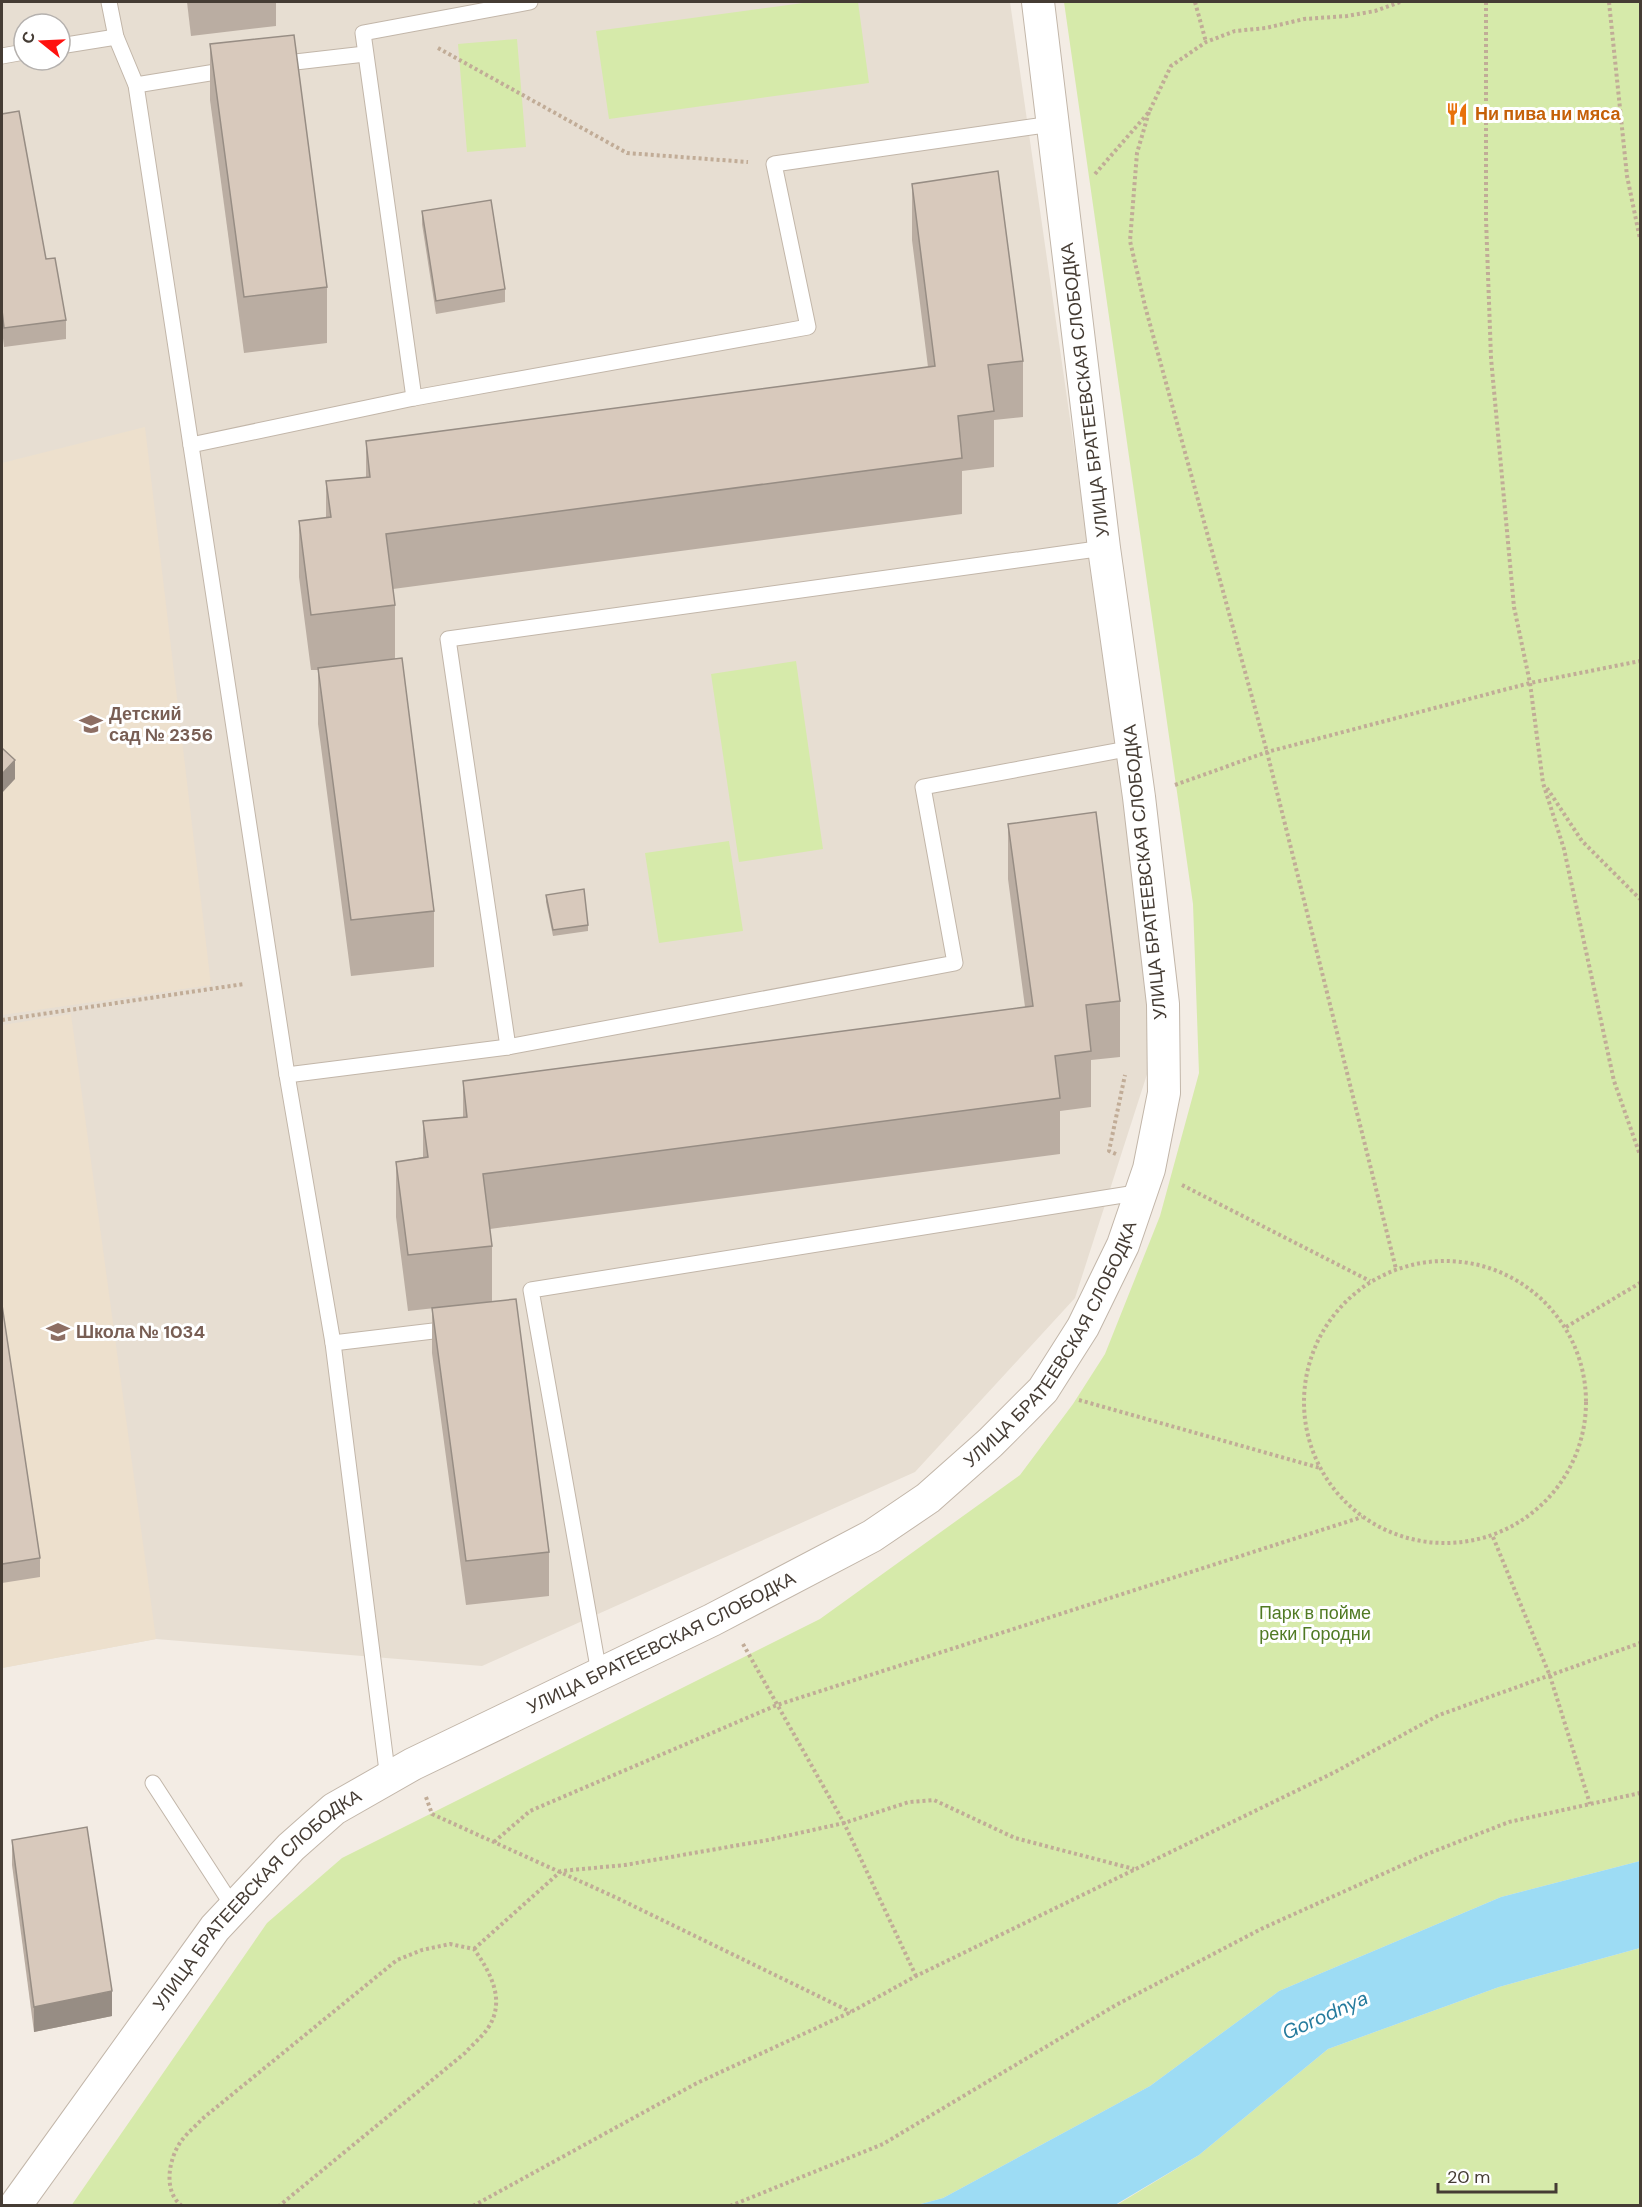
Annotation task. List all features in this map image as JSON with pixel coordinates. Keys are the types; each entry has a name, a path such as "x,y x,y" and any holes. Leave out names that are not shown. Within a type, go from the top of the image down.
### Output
{"street":[{"name":"УЛИЦА БРАТЕЕВСКАЯ СЛОБОДКА","path":"15,2205 215,1928 291,1847 334,1809 401,1772 726,1612 872,1536 928,1498 990,1443 1043,1390 1083,1327 1123,1245 1149,1169 1164,1093 1162,1004 1139,797 1104,548 1038,2"}],"lane":[{"path":"109,2 116,37 136,86 287,1075 333,1343 401,1772"},
{"path":"414,398 363,33 530,2"},
{"path":"72,44 116,37"},
{"path":"265,65 365,54"},
{"path":"136,86 243,67"},
{"path":"191,445 414,398 808,327 774,164 1052,124"},
{"path":"508,1047 448,639 1104,548"},
{"path":"287,1075 508,1047 955,963 922,787 1132,748"},
{"path":"599,1674 530,1318 531,1290 1142,1192"},
{"path":"333,1343 466,1326"},
{"path":"153,1783 234,1908"}],"path":[{"path":"1195,2 1206,42"},
{"path":"1396,1269 1267,752 1145,306 1130,241 1137,153 1149,112 1171,66 1206,42 1235,31 1266,28 1304,19 1366,13 1400,2"},
{"path":"1486,2 1486,219 1491,358 1514,607 1530,683 1543,783 1564,849 1614,1081 1641,1155"},
{"path":"1609,2 1627,176 1641,239"},
{"path":"401,27 627,153 774,164"},
{"path":"1095,174 1149,112"},
{"path":"1139,797 1267,752 1530,683 1641,661"},
{"path":"1543,783 1582,842 1641,899"},
{"path":"2,1020 273,980"},
{"path":"1175,1182 1370,1281"},
{"path":"1450,1259 1478,1263 1528,1286 1566,1327 1585,1379 1584,1434 1560,1485 1542,1506 1492,1537 1440,1544 1412,1540 1362,1517 1341,1499 1320,1468 1305,1424 1307,1369 1330,1319 1370,1281 1396,1269 1450,1259"},
{"path":"1566,1327 1641,1283"},
{"path":"1069,1397 1320,1468"},
{"path":"494,1842 530,1811 777,1705 1362,1517"},
{"path":"1492,1537 1550,1676 1590,1804"},
{"path":"726,1612 844,1823 916,1976"},
{"path":"474,2205 697,2083 851,2012 916,1976 1335,1772 1439,1715 1641,1643"},
{"path":"401,1772 432,1814 561,1871 851,2012"},
{"path":"730,2205 883,2144 1116,2005 1261,1929 1426,1854 1509,1822 1641,1793"},
{"path":"474,1949 561,1871 636,1863 768,1840 844,1823 909,1802 934,1800 1015,1838 1135,1869"},
{"path":"182,2205 177,2202 169,2185 172,2163 182,2140 202,2119 397,1960 422,1950 450,1944 474,1949 490,1972 498,2003 488,2028 465,2053 279,2205"}],"shaded area":[{"path":"2,2 1010,2 1159,1037 1075,1298 915,1472 482,1666 156,1639 2,1668"},
{"name":"Детский сад № 2356","path":"145,427 211,985 2,1015 2,463"},
{"name":"Школа № 1034","path":"71,1014 156,1639 2,1668 2,1025"}],"green space":[{"path":"811,2 858,2 869,83 609,119 596,31"},
{"name":"Парк в пойме реки Городни","path":"1064,2 1640,2 1640,1861 1501,1897 1279,1991 1150,2086 943,2198 917,2205 71,2206 267,1923 342,1858 820,1619 1020,1475 1073,1404 1105,1354 1160,1216 1199,1073 1193,904"},
{"path":"517,39 526,147 467,152 458,44"},
{"path":"796,661 823,849 739,862 711,674"},
{"path":"729,841 743,931 659,943 645,853"},
{"path":"1640,1948 1640,2205 1115,2206 1199,2155 1328,2049 1499,1987"}],"water":[{"name":"Gorodnya","path":"1640,1861 1640,1948 1499,1987 1328,2049 1199,2155 1115,2205 917,2205 943,2198 1150,2086 1279,1991 1501,1897"}],"building":[{"path":"294,35 327,287 244,297 210,44"},
{"path":"19,111 46,259 55,258 66,320 4,328 2,310 2,114"},
{"path":"998,171 1023,361 988,365 994,411 958,416 962,458 386,534 395,605 311,615 299,521 331,517 326,481 370,477 366,441 935,366 912,184"},
{"path":"491,200 505,289 436,301 422,211"},
{"path":"402,658 434,911 351,920 318,668"},
{"path":"2,748 15,760 2,774"},
{"path":"1096,812 1120,1001 1086,1005 1091,1051 1055,1056 1060,1098 483,1174 492,1246 408,1255 396,1162 428,1157 423,1121 467,1117 463,1081 1033,1006 1008,824"},
{"path":"584,889 588,925 553,930 546,895"},
{"path":"516,1299 549,1552 466,1561 432,1308"},
{"path":"2,1305 40,1558 2,1564"},
{"path":"87,1827 112,1991 34,2007 12,1840"}],"place":[{"name":"Ни пива ни мяса","path":"1457,114"},
{"name":"Детский сад № 2356","path":"91,724"},
{"name":"Школа № 1034","path":"58,1332"}]}
